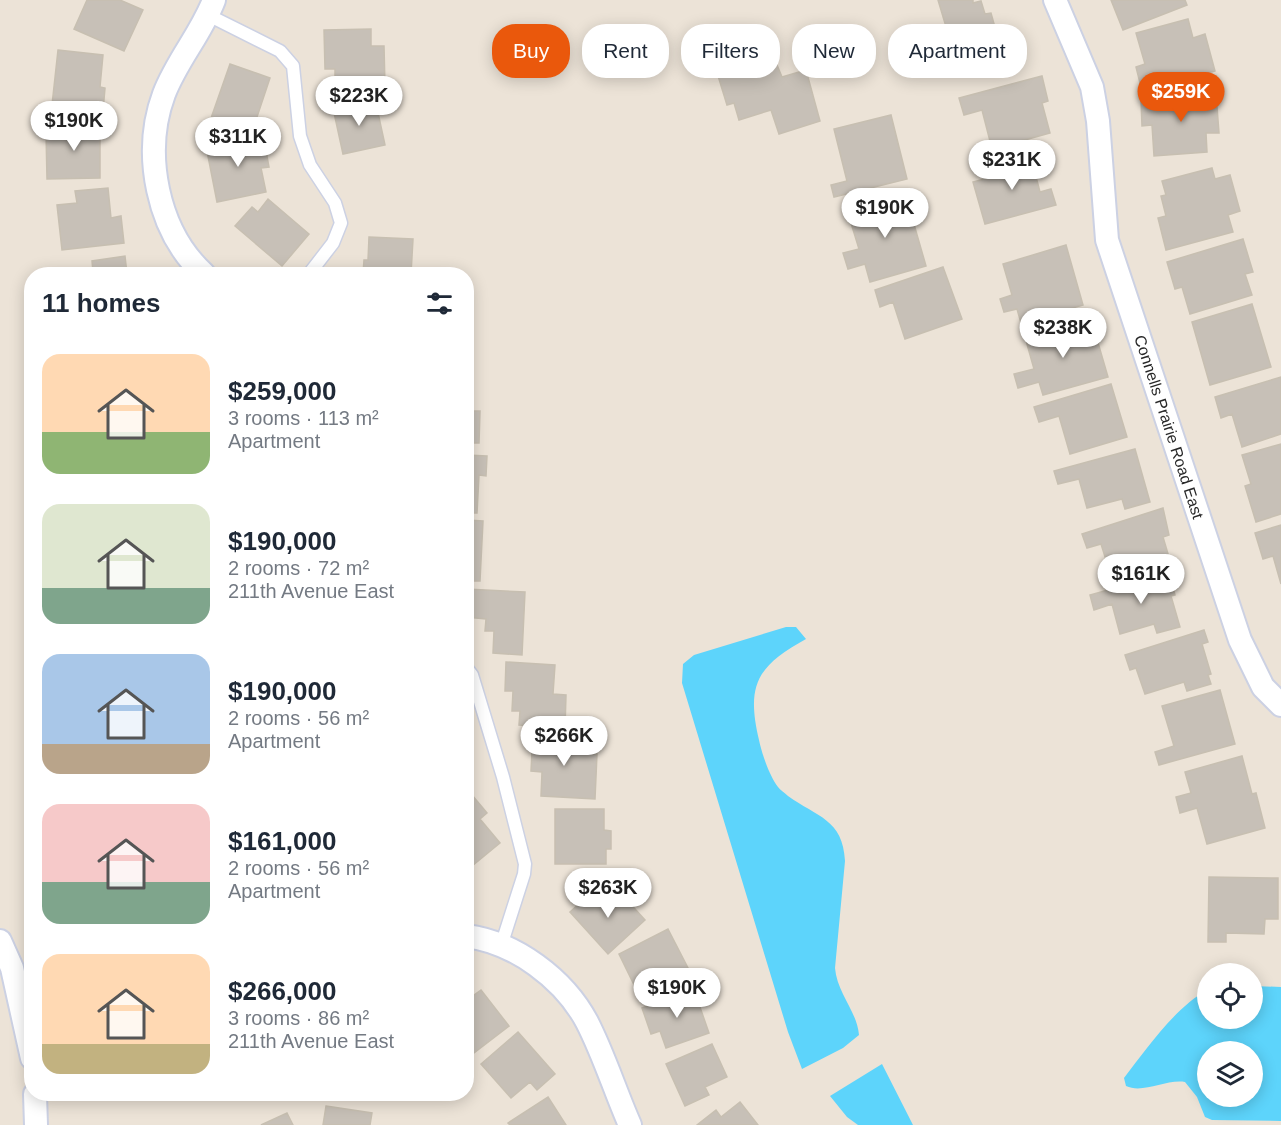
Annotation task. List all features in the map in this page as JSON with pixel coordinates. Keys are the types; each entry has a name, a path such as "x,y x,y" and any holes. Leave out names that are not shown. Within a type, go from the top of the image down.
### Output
{"street":[{"name":"Connells Prairie Road East","path":"1055,0 1092,87 1098,121 1107,240 1240,640 1263,687 1281,705"},
{"path":"198,267 183,250 168,220 157,180 154,142 164,94 178,63 211,7"},
{"path":"474,938 501,946 527,959 554,980 570,998 586,1020 630,1125"},
{"path":"0,940 12,968 24,1022"},
{"path":"34,1101 36,1125"}],"lane":[{"path":"211,7 280,51 293,66 300,136 310,165 335,203 340,223 333,243 314,267"},
{"path":"474,682 525,864 524,874 501,946"}],"water":[{"path":"786,627 796,627 806,639 776,658 759,679 755,691 755,721 764,758 778,787 827,821 839,836 843,847 845,861 835,968 839,986 855,1018 859,1035 843,1048 802,1069 788,1032 682,683 683,664 694,655"},
{"path":"1263,986 1281,987 1281,1121 1212,1120 1205,1117 1201,1107 1263,1107 1263,1041 1197,1041 1197,1097 1185,1082 1170,1082 1140,1088 1126,1086 1124,1078 1142,1054 1173,1018 1197,997 1197,1029 1263,1029"},
{"path":"882,1064 913,1125 858,1125 847,1117 830,1096"}],"building":[{"path":"87,0 120,0 143,10 124,51 74,29"},
{"path":"938,0 973,0 973,3 981,1 985,14 991,13 994,24 945,24"},
{"path":"1111,0 1185,0 1187,5 1123,30"},
{"path":"1188,19 1193,38 1205,34 1215,71 1142,91 1136,67 1145,64 1136,33"},
{"path":"371,29 371,46 384,46 385,86 335,87 335,69 325,69 324,30"},
{"path":"58,50 103,55 100,87 105,88 103,111 52,105"},
{"path":"230,64 270,78 253,129 233,123 231,128 210,121"},
{"path":"780,72 782,77 792,74 792,78 808,78 820,121 779,134 771,110 739,120 734,103 727,105 719,78 780,78"},
{"path":"1042,76 1048,101 1042,103 1050,133 992,149 982,110 964,115 959,98"},
{"path":"1216,94 1219,133 1206,133 1207,152 1154,156 1152,125 1142,126 1141,100"},
{"path":"375,99 385,145 343,154 333,108"},
{"path":"891,115 907,179 834,197 831,185 847,181 834,129"},
{"path":"68,123 100,123 100,178 47,179 46,133 68,133"},
{"path":"263,135 269,167 261,168 266,192 217,202 206,146"},
{"path":"1030,154 1040,192 1051,189 1056,205 985,224 973,182 999,175 996,163"},
{"path":"1212,168 1215,179 1230,175 1240,211 1228,215 1233,232 1166,250 1158,218 1166,216 1161,196 1166,195 1162,181"},
{"path":"108,188 111,218 121,216 124,243 62,250 57,205 77,203 75,191"},
{"path":"905,193 926,266 870,282 865,264 848,269 843,253 859,249 847,210"},
{"path":"268,199 309,234 282,266 235,226 252,207 258,212"},
{"path":"369,237 413,239 411,267 364,267 364,260 368,260"},
{"path":"1243,239 1253,272 1245,274 1252,295 1190,314 1182,287 1175,289 1167,262"},
{"path":"1066,245 1083,305 1021,323 1017,309 1004,312 1000,299 1012,295 1003,264"},
{"path":"125,256 126,267 93,267 92,261"},
{"path":"943,267 962,319 905,339 893,302 880,307 875,290"},
{"path":"1252,304 1271,367 1210,385 1192,322"},
{"path":"1081,321 1084,332 1094,329 1108,377 1043,395 1039,382 1018,388 1014,374 1034,369 1025,337"},
{"path":"1281,377 1281,434 1242,447 1232,414 1221,418 1215,397"},
{"path":"1111,384 1127,437 1070,454 1059,416 1039,422 1034,407"},
{"path":"474,411 480,411 479,443 474,443"},
{"path":"1281,444 1281,514 1256,522 1245,486 1251,484 1242,455"},
{"path":"1135,449 1150,502 1125,509 1122,499 1087,508 1079,479 1058,484 1054,471"},
{"path":"474,455 487,456 486,476 479,475 477,513 474,513"},
{"path":"1163,508 1169,535 1163,537 1171,564 1113,582 1101,544 1087,548 1082,534"},
{"path":"474,520 483,521 480,581 474,581"},
{"path":"1281,525 1281,584 1273,556 1263,559 1255,533"},
{"path":"1169,573 1175,595 1171,596 1180,627 1157,633 1154,624 1120,634 1112,604 1094,610 1090,595"},
{"path":"474,589 525,592 522,655 493,653 494,631 485,631 486,619 474,618"},
{"path":"1204,630 1208,642 1202,644 1211,674 1208,675 1211,684 1187,691 1184,682 1145,694 1136,668 1130,670 1125,655"},
{"path":"506,662 555,665 553,694 566,695 565,728 519,725 520,711 512,711 513,691 505,691"},
{"path":"1220,690 1235,744 1159,765 1155,752 1174,746 1162,706"},
{"path":"533,733 579,736 578,753 597,754 595,799 541,796 542,772 531,771"},
{"path":"1242,756 1252,794 1256,793 1265,828 1207,844 1197,808 1180,813 1176,797 1191,793 1185,772"},
{"path":"474,797 487,813 480,819 500,843 474,864"},
{"path":"555,809 604,809 604,830 611,831 611,849 606,849 606,864 555,864"},
{"path":"1209,877 1278,878 1278,919 1265,919 1264,934 1226,933 1226,942 1208,942"},
{"path":"615,887 645,920 608,954 570,912 592,892 600,901"},
{"path":"668,929 689,970 639,995 619,954"},
{"path":"481,990 509,1026 474,1053 474,995"},
{"path":"694,990 709,1033 666,1048 660,1031 651,1034 642,1008"},
{"path":"518,1032 555,1074 537,1090 530,1082 511,1098 481,1064"},
{"path":"712,1044 727,1077 705,1087 709,1095 685,1106 666,1064"},
{"path":"548,1097 566,1125 510,1125 508,1123"},
{"path":"740,1102 758,1125 697,1125 716,1110 721,1117"},
{"path":"326,1106 372,1113 370,1125 323,1125"},
{"path":"287,1113 293,1125 261,1125"}]}
